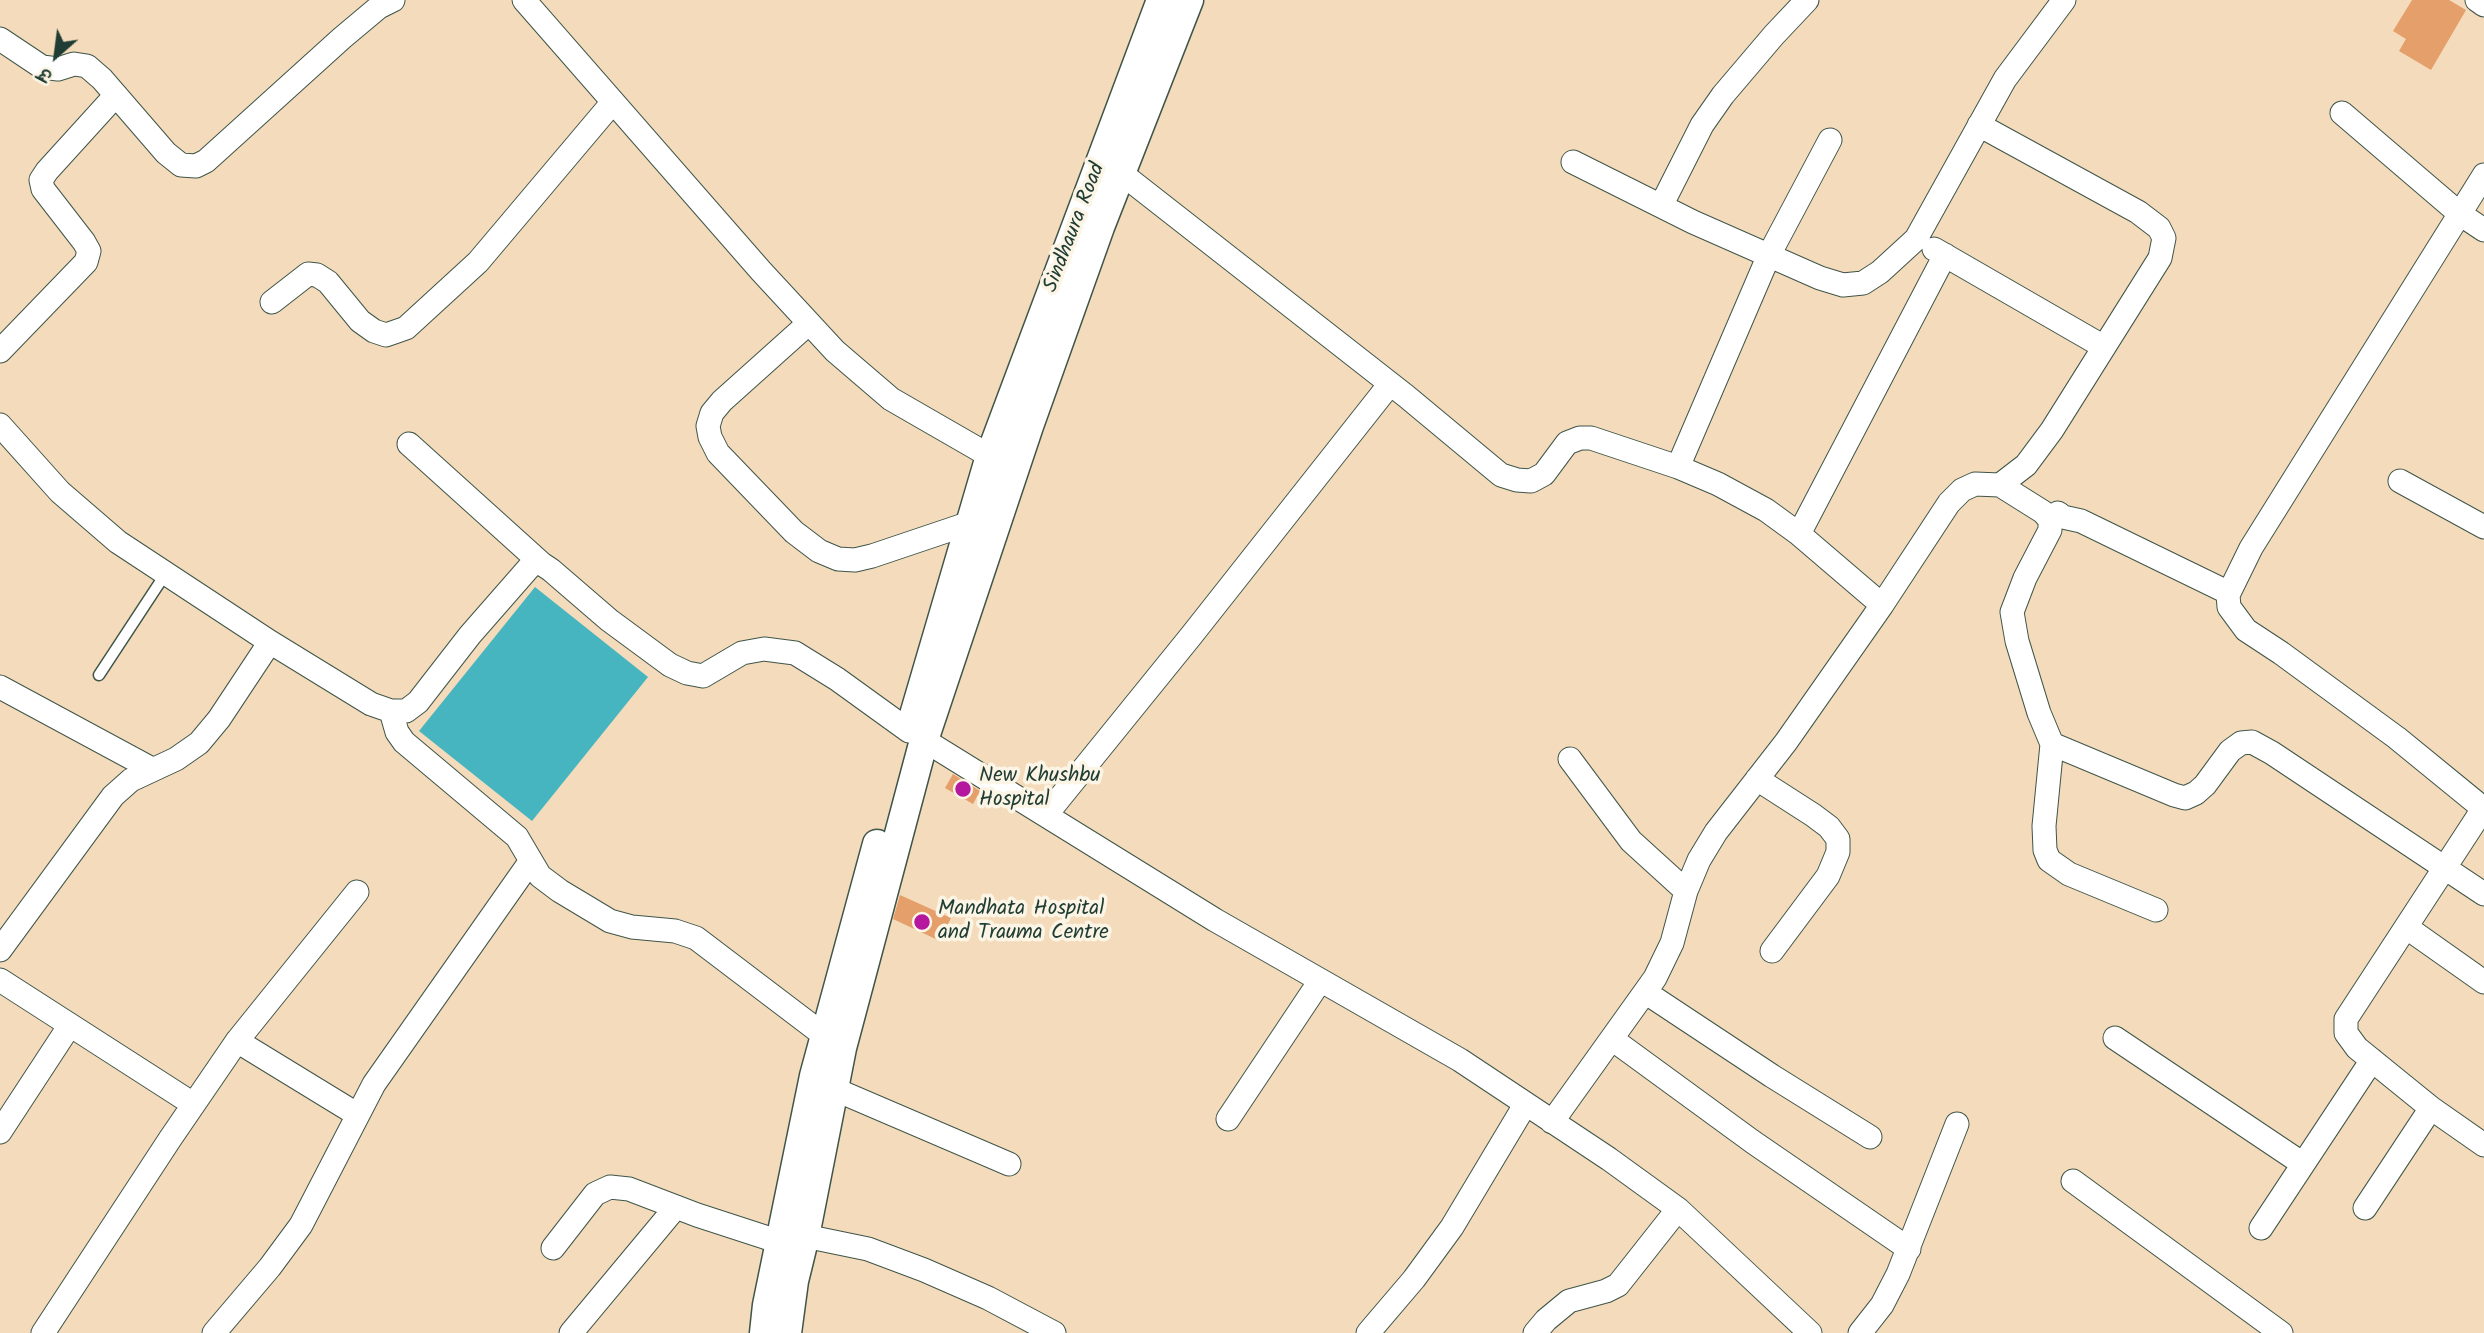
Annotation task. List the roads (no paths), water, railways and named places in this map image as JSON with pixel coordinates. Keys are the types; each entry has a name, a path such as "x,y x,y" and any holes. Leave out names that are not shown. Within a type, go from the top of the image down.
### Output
{"street":[{"path":"0,39 42,67 58,69 74,64 87,66 166,153 181,165 196,166 206,161 342,38 379,7 393,0"},
{"path":"524,0 835,351 891,399 990,456"},
{"name":"Sindhaura Road","path":"917,736 970,523 990,456 1161,0"},
{"path":"787,1333 794,1281 792,1239 825,1036 849,942 917,736 1121,173 1189,0"},
{"path":"1661,206 1702,125 1723,95 1807,0"},
{"path":"1573,162 1661,206 1820,278 1843,285 1863,283 1881,272 1916,239 2005,79 2064,0"},
{"path":"2477,0 2484,5"},
{"path":"0,351 86,262 89,251 43,189 41,180 116,95"},
{"path":"272,302 308,274 317,275 327,282 360,321 374,331 386,335 406,328 478,262 613,102"},
{"path":"2342,113 2460,214 2484,230"},
{"path":"1979,125 2138,212 2160,228 2164,238 2160,258 2052,430 2033,456 2000,485"},
{"path":"1678,467 1769,255 1830,140"},
{"path":"1121,173 1390,384 1501,475 1531,481 1544,474 1567,443 1580,438 1591,438 1678,467 1718,484 1766,510 1799,534 1881,605"},
{"path":"2484,175 2251,548 2228,595 2229,607 2246,630 2397,738 2484,809 2346,1019 2346,1033 2357,1048 2431,1108 2484,1145"},
{"path":"1916,239 2104,347"},
{"path":"1799,534 1945,255"},
{"path":"809,323 712,413 708,426 718,453 794,532 818,551 838,559 855,560 872,556 970,523"},
{"path":"1046,815 1390,384"},
{"path":"0,425 60,492 118,542 270,642 371,704 391,711 406,711 418,702 526,569 533,563 542,564"},
{"path":"409,444 542,564 670,665 687,673 703,676 742,653 764,649 795,653 837,679 917,736 1215,920 1460,1060 1609,1159 1678,1209 1810,1333"},
{"path":"2400,481 2484,527"},
{"path":"1552,1122 1645,992 1672,943 1686,891 1699,860 1716,832 1881,605 1949,503 1962,490 1975,484 2000,485 2043,512 2050,520 2050,530 2025,578 2012,612 2020,653 2039,713 2053,744 2044,826 2045,850 2049,860 2069,874 2156,910"},
{"path":"2058,513 2063,517 2081,521 2225,591 2228,595"},
{"path":"0,950 113,796 131,780 176,759 199,743 219,719 270,642"},
{"path":"0,687 152,769"},
{"path":"391,711 397,732 404,743 517,837 540,876 560,891 610,921 632,927 675,931 696,939 825,1036"},
{"path":"764,1333 834,1089 917,736"},
{"path":"2053,744 2174,795 2185,797 2196,793 2205,785 2230,751 2241,743 2252,742 2484,894"},
{"path":"1570,759 1631,841 1686,891"},
{"path":"1757,779 1813,815 1829,827 1838,839 1838,852 1828,876 1772,951"},
{"path":"214,1333 270,1267 301,1225 374,1084 530,862"},
{"path":"43,1333 237,1041 356,892"},
{"path":"2406,927 2484,982"},
{"path":"0,980 193,1104"},
{"path":"1228,1119 1320,981"},
{"path":"1645,992 1772,1076 1870,1136"},
{"path":"0,1132 70,1025"},
{"path":"2115,1038 2303,1164"},
{"path":"1612,1039 1753,1142 1909,1250"},
{"path":"237,1041 358,1115"},
{"path":"2261,1228 2372,1060"},
{"path":"834,1089 1009,1164"},
{"path":"1368,1333 1414,1279 1452,1227 1525,1105"},
{"path":"2365,1209 2431,1108"},
{"path":"1860,1333 1882,1305 1909,1250 1957,1124"},
{"path":"2073,1181 2281,1333"},
{"path":"553,1248 596,1194 610,1187 629,1189 676,1207 792,1239 868,1250 924,1270 988,1298 1054,1333"},
{"path":"571,1333 676,1207"},
{"path":"1535,1333 1569,1301 1618,1285 1678,1209"}],"lane":[{"path":"99,675 166,573"}],"water":[{"path":"535,587 648,677 532,821 419,731"}],"place":[{"name":"New Khushbu Hospital","path":"963,789"},
{"name":"Mandhata Hospital and Trauma Centre","path":"922,922"}]}
